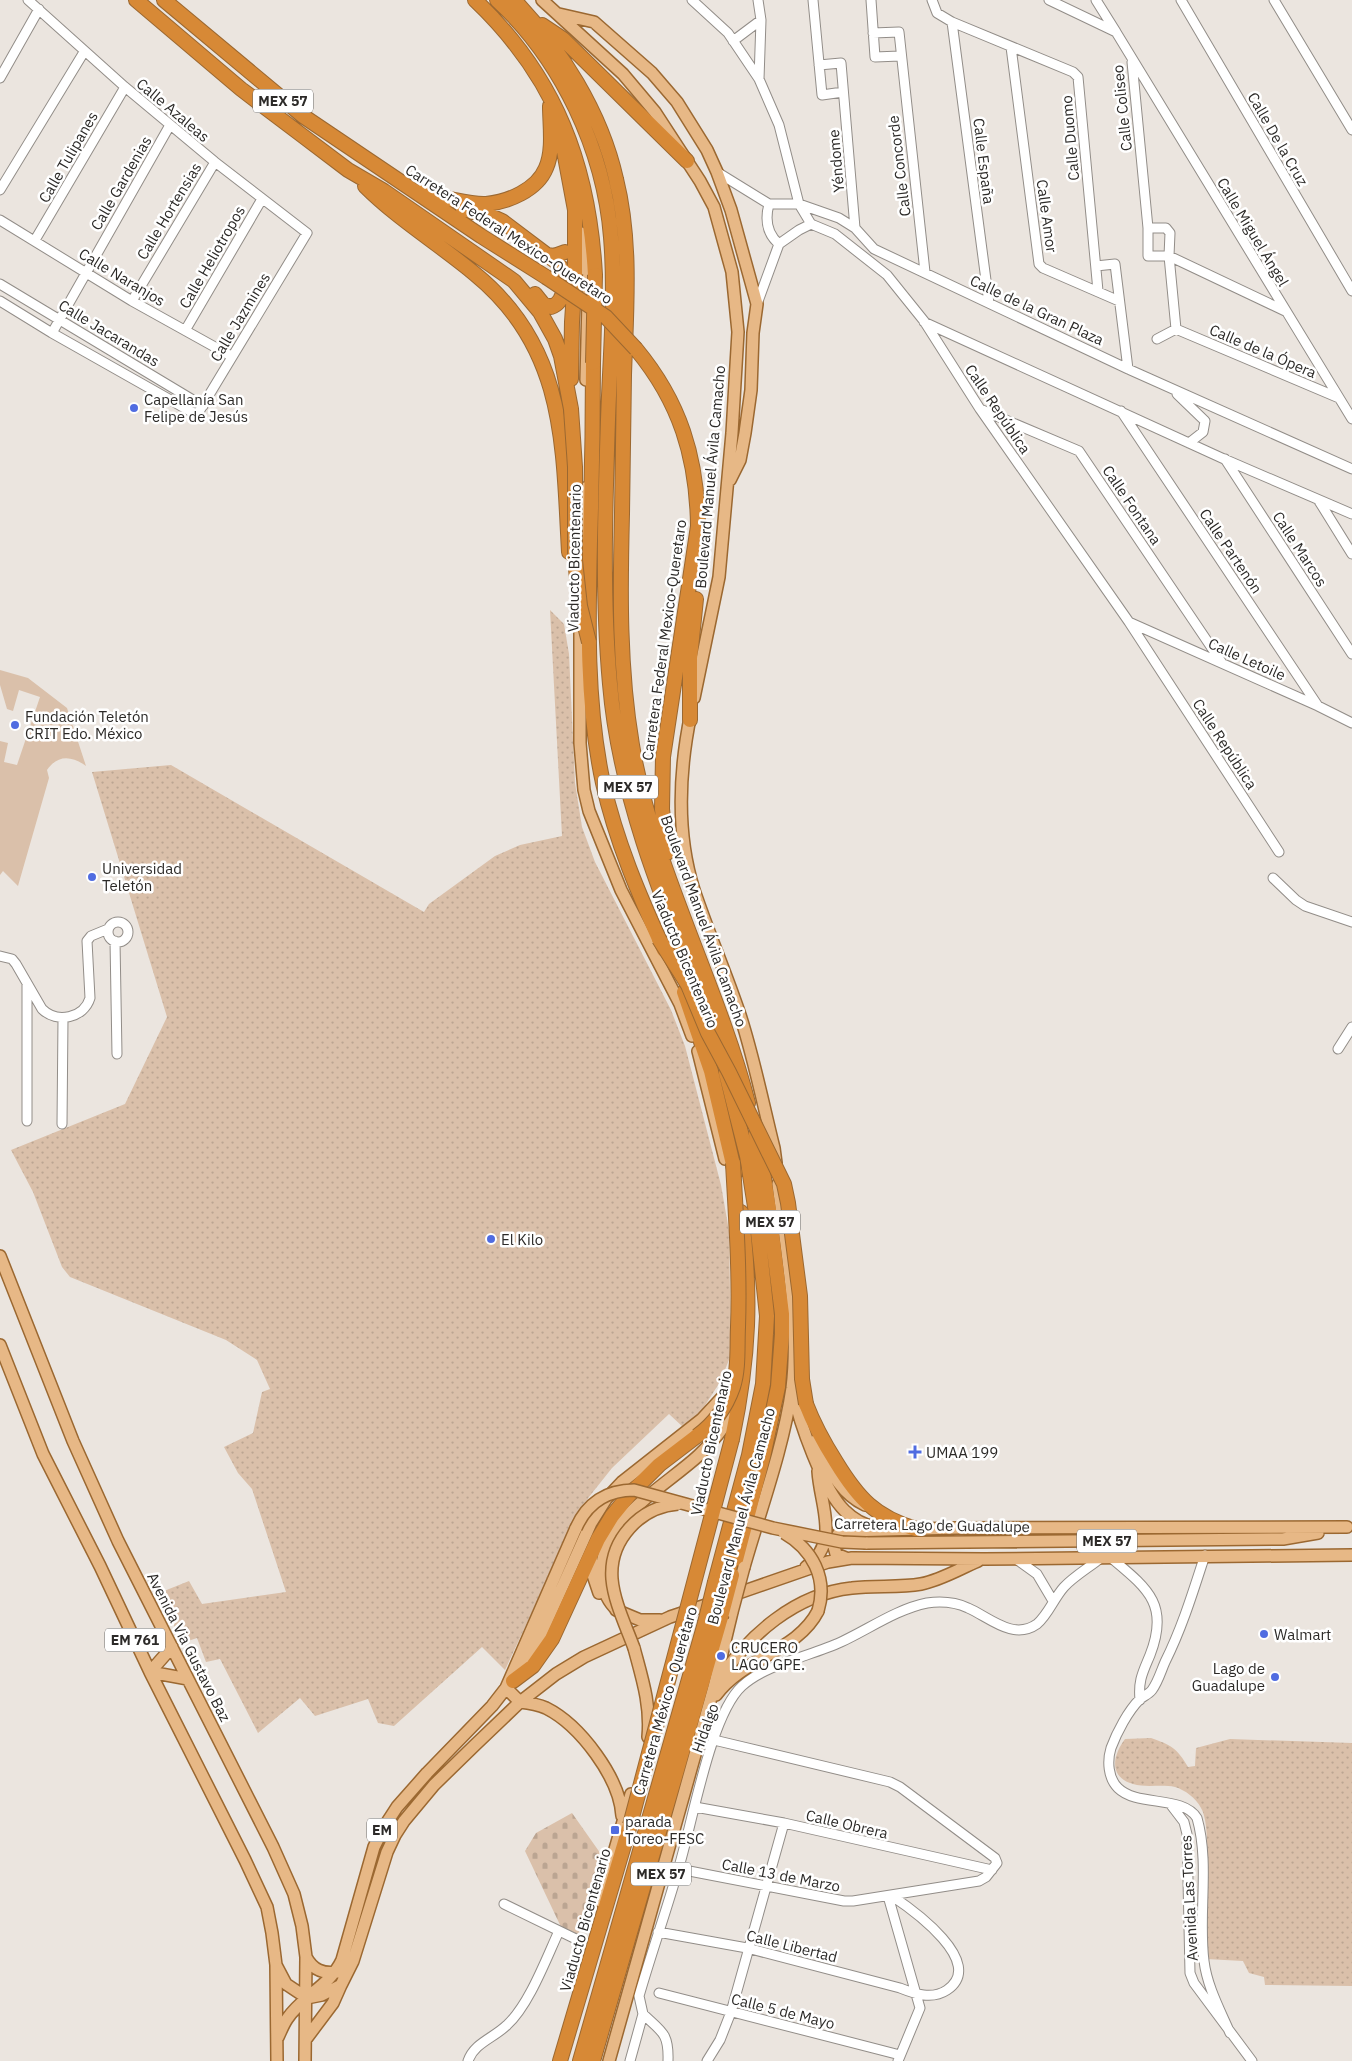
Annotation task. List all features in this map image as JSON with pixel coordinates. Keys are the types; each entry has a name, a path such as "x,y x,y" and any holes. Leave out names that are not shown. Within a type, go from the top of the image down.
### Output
{"highway":[{"path":"136,0 241,89 348,170 384,191 514,281 540,312 555,340 571,409"},
{"name":"Carretera Federal Mexico-Queretaro","path":"164,0 303,116 606,317 655,372 670,399 692,460 697,498 698,526 663,757 662,809 670,879"},
{"name":"Viaducto Bicentenario","path":"475,0 505,31 525,56 544,85 567,133 577,161 588,212 595,275 589,642 594,723 603,782 620,845 659,939 687,999 712,1071 733,1163 745,1238 748,1301 748,1336 742,1392 732,1439 705,1545 560,2061"},
{"name":"Boulevard Manuel Ávila Camacho","path":"497,0 527,32 571,97 596,158 605,196 611,235 613,266 606,486 606,620 610,686 623,767 635,817 665,903 712,1023 746,1156 756,1213 767,1316 764,1384 749,1455 715,1582"},
{"name":"Boulevard Manuel Ávila Camacho","path":"514,0 531,18 566,64 591,110 611,161 622,208 627,247 620,575 621,649 627,712 636,765 649,816 741,1077 760,1152 782,1314 778,1387 763,1457 732,1575"},
{"path":"531,18 563,39 687,161"},
{"path":"417,191 484,204 504,201 528,188 539,179 546,168 550,153 550,106"},
{"path":"560,126 572,210 577,281 572,329 571,409 575,467 575,568 580,606 589,642"},
{"path":"348,170 382,203 476,274 505,302 524,327 540,358 550,383 557,410 564,461 571,576 580,622"},
{"path":"417,191 443,204 491,216 502,221 557,262 562,270 563,279 561,299 551,307 543,304 514,274 478,255"},
{"path":"572,210 565,252 577,281"},
{"path":"547,255 554,256 565,252"},
{"path":"577,281 583,264"},
{"path":"690,720 690,658 699,576 698,526"},
{"path":"659,939 688,985 708,1033 784,1184 800,1296 801,1403 826,1448 852,1488 871,1508 892,1520 916,1529"},
{"path":"509,1684 533,1666 552,1639 604,1527 629,1495 665,1460 697,1436 725,1406 733,1387 736,1367 738,1252 733,1163"},
{"path":"826,1448 836,1480"},
{"name":"Carretera México - Querétaro","path":"593,2061 727,1614 732,1575"},
{"name":"Carretera México - Querétaro","path":"580,2061 715,1582"}],"main road":[{"path":"467,0 514,50 528,69 550,106 560,126 578,178 586,212 588,241 577,281 586,446 580,622 580,743 584,790 589,811 621,890 680,1004 698,1052 734,1199 740,1235 744,1314 740,1369 734,1411 648,1737"},
{"name":"Boulevard Manuel Ávila Camacho","path":"542,0 623,74 655,112 714,207 732,272 738,332 719,577 682,768 681,811 686,854 694,889 740,1016 774,1148 793,1312 792,1387 776,1459 744,1567 727,1614 714,1687 609,2061"},
{"path":"557,14 594,22 652,73 677,102 707,150 731,210 757,304 753,333 751,390 740,460 726,486"},
{"path":"572,210 580,227 583,264"},
{"name":"Avenida Via Gustavo Baz","path":"0,1256 73,1441 118,1541 274,1847 294,1894 306,1957 305,2061"},
{"name":"EM 761","path":"0,1345 43,1454 100,1566 150,1672 256,1881 267,1907 276,1965"},
{"path":"626,1826 616,1786 588,1745 567,1723 550,1710 533,1703 520,1702 509,1684 526,1664 534,1650 591,1523 606,1499 622,1482 710,1412 724,1396 740,1369"},
{"path":"792,1387 841,1488 852,1498 871,1508"},
{"path":"796,1573 813,1561 821,1550 826,1538 827,1525 818,1464 801,1403"},
{"path":"618,1611 607,1599 601,1574 605,1550 613,1532 625,1517 708,1447 734,1411"},
{"path":"818,1464 833,1496 844,1510 864,1524 885,1529"},
{"name":"Carretera Lago de Guadalupe","path":"276,2041 287,2019 307,1998 337,1972 374,1847 384,1827 397,1808 421,1780 492,1706 509,1684 576,1528 590,1506 604,1496 618,1491 642,1491 773,1528 842,1542 866,1543 1282,1539 1349,1527"},
{"path":"648,1737 647,1697 634,1648 613,1587 612,1568 616,1550 624,1534 643,1516 667,1506 685,1504"},
{"path":"846,1558 839,1556 833,1547 834,1539 839,1533 885,1529 1349,1527"},
{"path":"707,1710 718,1693 732,1678 797,1636 808,1627 818,1611 821,1582 814,1561 796,1541 773,1528"},
{"name":"Carretera Lago de Guadalupe","path":"307,1998 322,1996 341,1985 354,1961 386,1852 404,1821 434,1785 520,1702 556,1674 584,1657 670,1618 828,1562 846,1558 984,1559 1205,1555 1352,1555"},
{"path":"591,1556 597,1589 605,1602 618,1611 640,1620 670,1618"},
{"path":"714,1687 732,1661 752,1640 783,1614 807,1600 830,1592 854,1588 920,1584 937,1580 984,1559"},
{"path":"150,1672 172,1647"},
{"path":"150,1672 188,1679"},
{"name":"MEX 57","path":"554,2061 626,1826 648,1737"},
{"path":"384,1827 386,1835 395,1835"},
{"path":"374,1847 382,1845 386,1848 386,1852"},
{"path":"306,1957 311,1965 318,1970 327,1973 337,1972"},
{"path":"276,1965 286,1984 307,1998"},
{"path":"276,1965 276,2041"},
{"name":"EM","path":"306,2039 333,2003 341,1985"},
{"name":"EM","path":"276,2041 277,2061"}],"street":[{"name":"Calle Azaleas","path":"28,0 84,52 214,162 307,233"},
{"path":"692,0 728,33 759,79 779,125 799,204 811,224 779,244 757,304"},
{"path":"758,0 761,20 759,79"},
{"path":"813,0 819,65 822,95 843,92 841,63 819,65"},
{"path":"871,0 873,33 876,57 900,56 898,32 873,33"},
{"path":"1049,0 1116,32"},
{"name":"Calle Coliseo","path":"1096,0 1132,58 1148,228 1148,256 1169,256"},
{"name":"Calle De la Cruz","path":"1181,0 1348,276 1352,291"},
{"path":"1274,0 1352,130"},
{"name":"Calle Duomo","path":"933,5 937,13 952,22 1073,72 1078,77 1098,291"},
{"path":"0,78 39,9"},
{"path":"733,41 761,20"},
{"name":"Calle España","path":"952,22 989,303"},
{"name":"Calle Amor","path":"1011,47 1039,264 1043,268 1119,301"},
{"path":"0,190 84,52"},
{"name":"Calle Concorde","path":"900,56 925,272"},
{"name":"Calle Miguel Ángel","path":"1132,58 1352,419"},
{"name":"Calle Tulipanes","path":"35,240 125,87"},
{"name":"Yéndome","path":"843,92 855,228"},
{"name":"Calle Gardenias","path":"52,333 170,125"},
{"name":"Calle Hortensias","path":"132,301 214,162"},
{"path":"717,172 769,204 767,226 773,238 779,244"},
{"name":"Calle Heliotropos","path":"186,329 262,199"},
{"name":"Calle de la Gran Plaza","path":"769,204 799,204 839,218 855,228 874,249 1128,369 1352,469"},
{"name":"Calle Naranjos","path":"0,220 132,301 186,329 231,356"},
{"name":"Calle República","path":"811,224 835,234 887,275 924,321 980,409 1129,622 1279,852"},
{"path":"1148,228 1166,228 1169,230 1169,256 1176,329 1157,339"},
{"name":"Calle Jazmines","path":"197,415 307,233"},
{"path":"1169,256 1286,311"},
{"path":"1096,266 1115,264 1128,369"},
{"name":"Calle Jacarandas","path":"0,284 203,406"},
{"name":"Calle Jacarandas","path":"0,301 52,333 197,415"},
{"path":"924,321 1224,459 1352,514"},
{"name":"Calle de la Ópera","path":"1176,329 1339,398"},
{"path":"1169,387 1205,421 1204,432 1189,443"},
{"name":"Calle Fontana","path":"980,409 1079,451 1222,663"},
{"name":"Calle Partenón","path":"1121,411 1318,706"},
{"name":"Calle Marcos","path":"1224,459 1352,654"},
{"path":"1319,501 1352,554"},
{"name":"Calle Letoile","path":"1129,622 1352,723"},
{"path":"1273,878 1300,903 1352,922"},
{"path":"0,956 12,959 42,1009 48,1015 63,1018 78,1012 88,1004 90,998 87,941 91,936 108,929 117,922 121,922 126,927 128,931 126,938 122,941 115,941 109,936 108,929"},
{"path":"115,941 117,1054"},
{"path":"27,983 27,1121"},
{"path":"62,1124 63,1018"},
{"path":"1338,1049 1352,1027"},
{"name":"Avenida Las Torres","path":"1205,1555 1180,1632 1152,1691 1140,1700 1121,1727 1111,1749 1108,1764 1116,1787 1126,1794 1184,1806 1193,1812 1199,1826 1203,1873 1204,1960 1209,1984 1230,2034"},
{"path":"1106,1557 1136,1578 1152,1598 1157,1609 1156,1638 1138,1685 1140,1700"},
{"name":"Hidalgo","path":"630,2061 643,2014 639,1996 679,1869 714,1740 732,1696 748,1680 772,1668 842,1642 906,1610 927,1603 948,1602 969,1608 999,1626 1016,1630 1036,1624 1044,1616 1065,1586 1106,1557"},
{"path":"1014,1558 1036,1574 1053,1601"},
{"path":"714,1740 890,1782 900,1787 995,1858 997,1863 992,1870"},
{"name":"Avenida Las Torres","path":"1171,1804 1184,1822 1187,1834 1190,1973 1194,1983 1230,2034 1252,2061"},
{"name":"Calle Obrera","path":"695,1807 784,1824 992,1870"},
{"path":"707,2061 720,2040 730,2012 784,1824"},
{"name":"Calle 13 de Marzo","path":"679,1869 844,1901 979,1882 992,1870"},
{"path":"890,1896 934,1928 959,1964 959,1974 949,1989 936,1995 918,1995"},
{"path":"890,1896 918,1995 919,2011 899,2058"},
{"path":"504,1904 582,1942"},
{"path":"468,2061 471,2051 506,2026 520,2011 560,1931"},
{"name":"Calle Libertad","path":"658,1932 747,1948 900,1988 918,1995"},
{"name":"Calle 5 de Mayo","path":"659,1993 899,2058"},
{"path":"643,2014 663,2032 667,2039 668,2061"}],"green space":[{"path":"550,610 564,624 569,654 575,783 582,827 595,862 671,1010 685,1046 721,1185 729,1231 731,1355 720,1382 702,1410 683,1427 669,1414 612,1468 581,1507 505,1670 482,1647 394,1726 378,1723 368,1699 315,1716 300,1698 258,1733 220,1659 206,1662 197,1638 182,1643 159,1593 189,1581 202,1604 286,1592 252,1489 238,1473 224,1447 253,1433 262,1392 270,1389 257,1360 226,1340 70,1277 62,1267 33,1192 11,1150 125,1104 167,1017 92,772 171,765 424,912 429,904 495,856 520,845 562,836"},
{"path":"0,670 28,678 67,708 86,766 76,760 65,758 56,761 47,770 49,778 18,886 3,871 0,875 0,741 8,743 4,762 17,765 40,697 19,690 13,711 7,709 0,685"},
{"path":"1151,1738 1173,1748 1188,1767 1195,1766 1196,1748 1230,1739 1352,1743 1352,1986 1265,1985 1264,1977 1249,1973 1243,1961 1206,1959 1204,1932 1207,1832 1201,1808 1193,1798 1179,1788 1133,1784 1125,1781 1116,1771 1116,1758 1125,1739"},
{"path":"572,1813 603,1857 589,1919 584,1918 578,1934 561,1927 525,1851 536,1833"}],"place":[{"name":"Capellanía San Felipe de Jesús","path":"134,408"},
{"name":"Fundación Teletón CRIT Edo. México","path":"15,725"},
{"name":"Universidad Teletón","path":"92,877"},
{"name":"El Kilo","path":"491,1239"},
{"name":"UMAA 199","path":"915,1452"},
{"name":"Walmart","path":"1264,1634"},
{"name":"CRUCERO LAGO GPE.","path":"721,1656"},
{"name":"Lago de Guadalupe","path":"1275,1677"},
{"name":"parada Toreo-FESC","path":"615,1830"}]}
